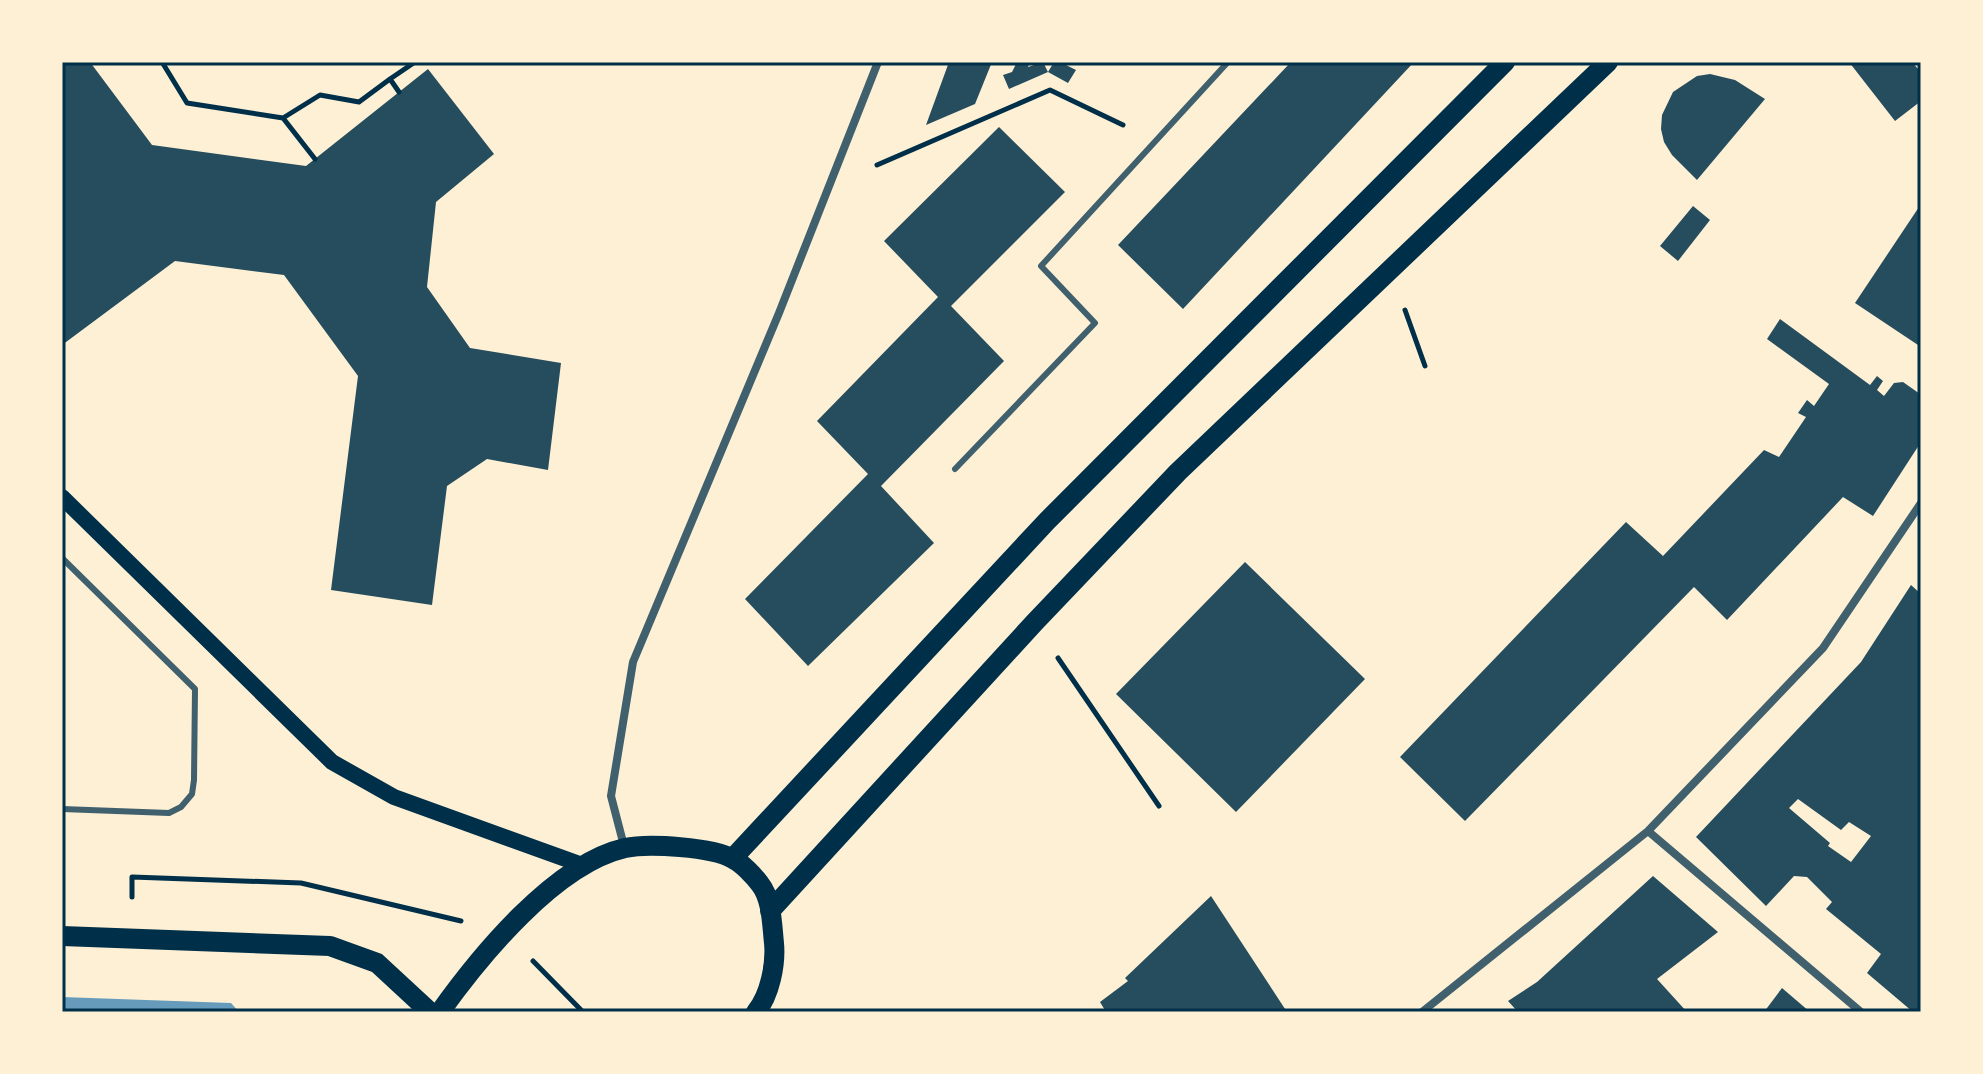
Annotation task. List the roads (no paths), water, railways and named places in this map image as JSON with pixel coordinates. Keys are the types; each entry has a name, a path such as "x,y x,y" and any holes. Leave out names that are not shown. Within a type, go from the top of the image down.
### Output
{"main road":[{"path":"733,858 1047,521 1505,62"},
{"path":"770,911 1034,623 1178,472 1608,62"},
{"path":"62,497 332,762 394,797 585,866"},
{"path":"440,1012 503,931 585,866 625,848 679,845 733,858 762,885 770,911 775,958 764,1009"},
{"path":"62,936 330,946 377,963 430,1012"}],"street":[{"path":"625,848 611,796 633,662 779,313 878,62"},
{"path":"1422,1012 1648,831 1823,648 1921,503"},
{"path":"1648,831 1861,1012"}],"lane":[{"path":"955,469 1095,323 1041,266 1228,62"},
{"path":"62,558 195,689 192,794 181,807 169,813 62,809"}],"water":[{"path":"62,997 231,1003 239,1012 62,1012"}]}
